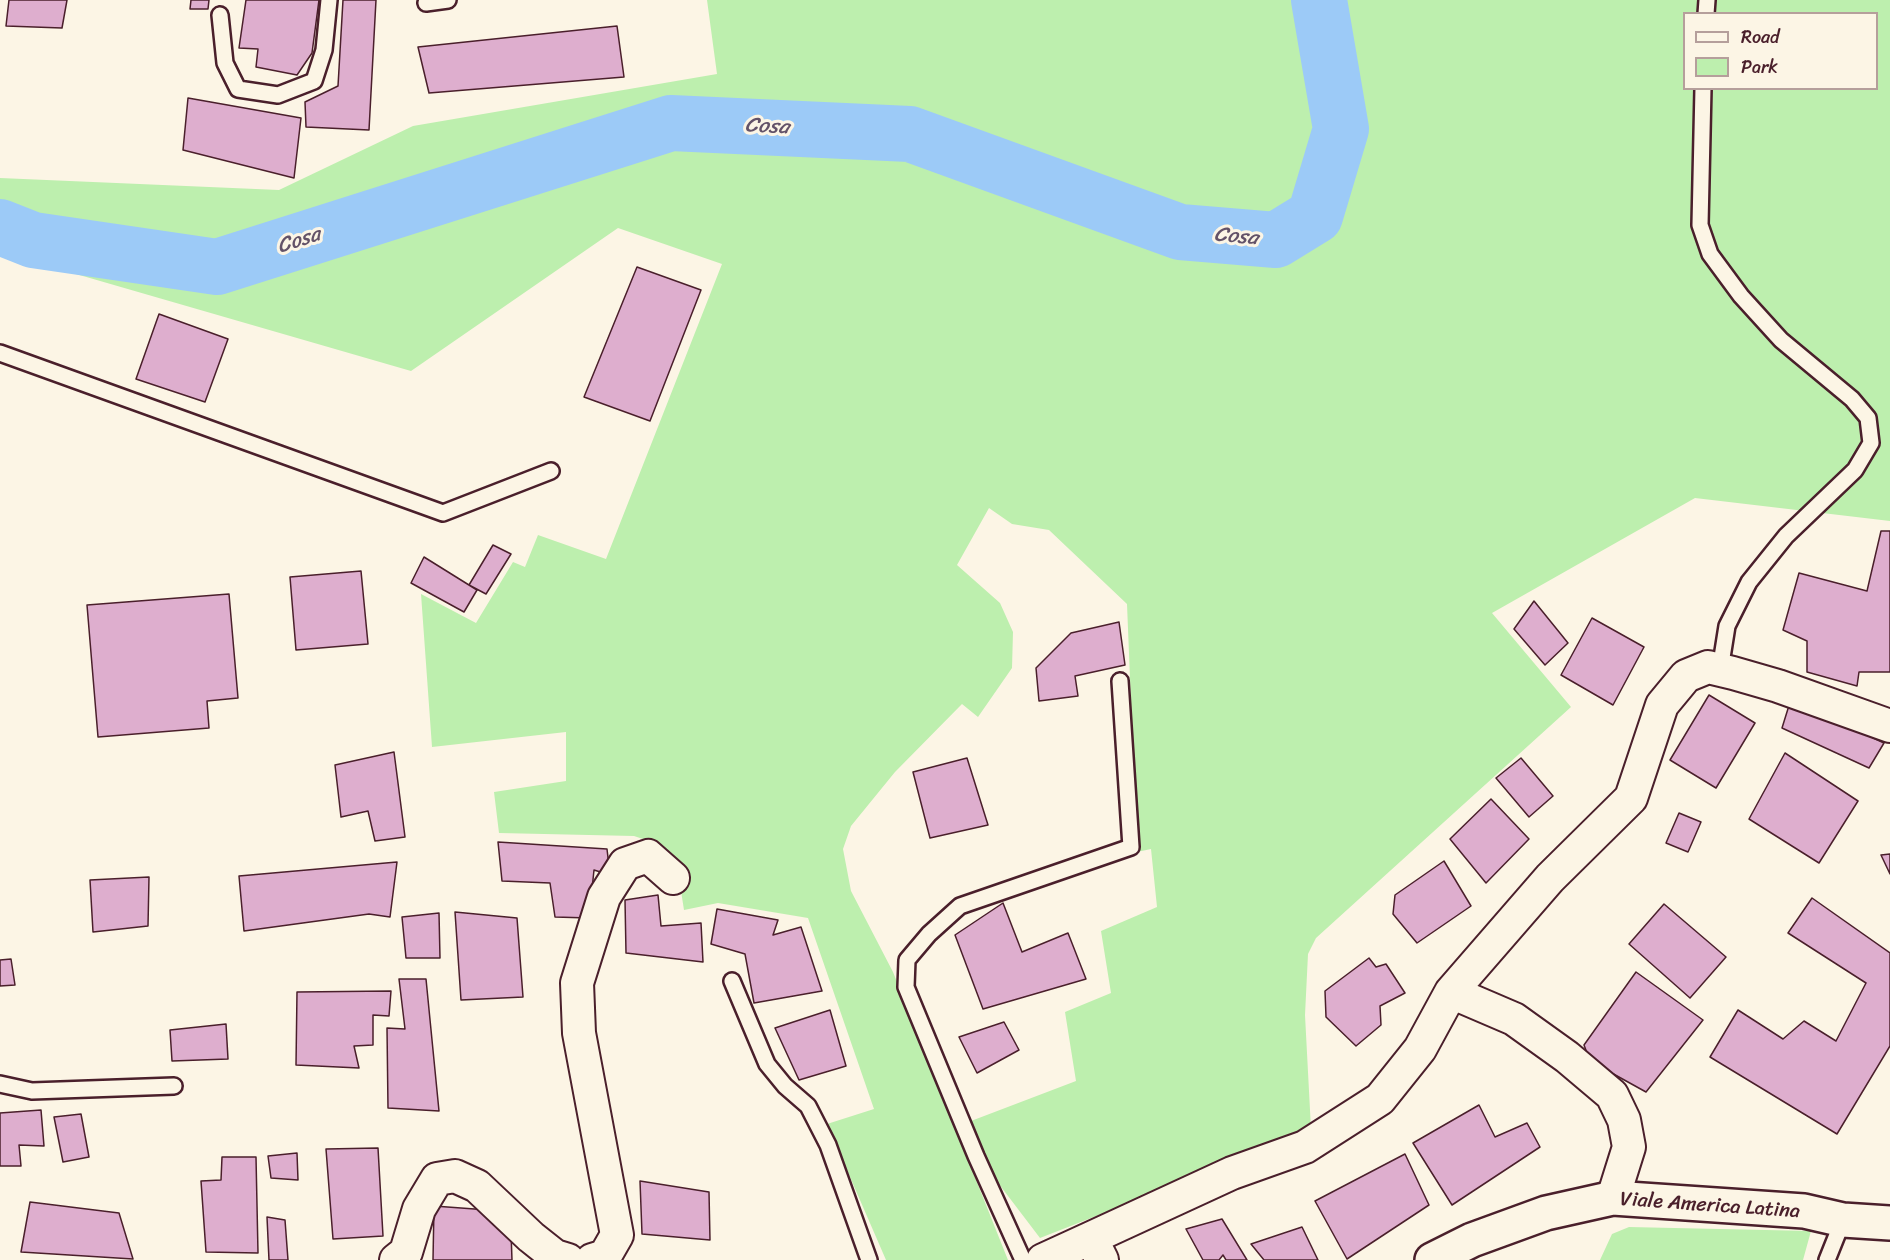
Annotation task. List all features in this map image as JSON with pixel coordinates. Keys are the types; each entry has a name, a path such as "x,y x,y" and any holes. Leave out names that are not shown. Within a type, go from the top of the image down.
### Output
{"main road":[{"name":"Viale America Latina","path":"1432,1260 1472,1239 1546,1213 1613,1198 1804,1211 1843,1220 1890,1223"}],"street":[{"path":"1043,1260 1097,1249 1232,1173 1305,1147 1380,1099 1420,1049 1451,992 1550,878 1631,798 1662,705 1686,676 1708,667 1778,686 1890,726"},
{"path":"592,1260 605,1256 617,1234 579,1033 577,982 604,897 625,864 648,856 674,878"},
{"path":"1451,992 1514,1019 1612,1095 1624,1120 1629,1147 1613,1198"},
{"path":"396,1260 406,1252 419,1209 437,1179 455,1176 477,1186 531,1237 555,1256 568,1260"}],"lane":[{"path":"220,15 225,63 238,89 278,95 314,81 324,50 329,0"},
{"path":"426,3 448,0"},
{"path":"1703,90 1700,225 1710,254 1741,296 1781,340 1852,399 1868,418 1871,442 1855,470 1786,536 1749,582 1727,626 1720,670"},
{"path":"0,352 444,513 551,471"},
{"path":"1023,1260 976,1156 906,987 907,960 928,934 960,906 1131,847 1120,681"},
{"path":"732,981 767,1064 784,1086 808,1106 828,1145 869,1260"},
{"path":"0,1084 32,1091 174,1086"},
{"path":"1827,1260 1843,1220"}],"green space":[{"path":"707,0 1890,0 1890,521 1695,498 1492,613 1571,707 1316,938 1308,954 1305,1015 1311,1129 1040,1238 989,1171 971,1121 1076,1081 1065,1012 1111,993 1101,931 1157,907 1151,849 1137,852 1127,604 1049,530 1012,524 989,508 957,565 1000,603 1013,632 1012,668 978,717 962,704 895,772 851,826 843,849 851,891 893,972 1008,1260 886,1260 827,1124 874,1109 808,918 718,903 684,910 676,859 661,845 634,836 499,833 494,792 566,781 566,732 432,747 421,594 476,623 513,562 525,567 538,535 606,559 722,264 618,228 411,371 0,252 0,178 279,190 413,126 717,74"},
{"path":"1629,1227 1811,1231 1803,1260 1600,1260 1612,1234"}],"building":[{"path":"9,0 67,0 62,28 6,26"},
{"path":"191,0 209,0 208,9 190,9"},
{"path":"246,0 319,0 312,53 297,75 256,67 258,49 239,48"},
{"path":"343,0 376,0 369,130 306,127 305,102 338,86"},
{"path":"617,26 624,77 429,93 418,47"},
{"path":"188,98 301,118 294,178 183,150"},
{"path":"637,267 701,290 650,421 584,397"},
{"path":"159,314 228,339 205,402 136,379"},
{"path":"1881,531 1890,531 1890,672 1859,672 1857,686 1807,672 1807,641 1783,630 1799,573 1867,591"},
{"path":"493,545 511,554 486,594 469,585"},
{"path":"424,557 477,590 464,612 411,583"},
{"path":"361,571 368,644 296,650 290,577"},
{"path":"229,594 238,698 207,701 209,728 98,737 87,605"},
{"path":"1534,601 1568,643 1545,665 1514,629"},
{"path":"1592,618 1644,647 1613,705 1561,675"},
{"path":"1119,622 1125,665 1075,676 1078,696 1039,701 1036,668 1071,633"},
{"path":"1709,695 1755,723 1716,788 1670,760"},
{"path":"1791,699 1884,743 1869,768 1782,728"},
{"path":"394,752 405,837 375,841 368,811 341,817 335,765"},
{"path":"1785,753 1858,801 1819,863 1749,819"},
{"path":"967,758 988,825 930,838 913,772"},
{"path":"1521,758 1553,796 1529,817 1496,778"},
{"path":"1491,799 1529,839 1486,883 1450,839"},
{"path":"1679,813 1701,822 1688,852 1666,843"},
{"path":"498,842 607,849 610,875 594,870 589,918 555,917 550,883 502,881"},
{"path":"1890,854 1890,874 1881,855"},
{"path":"1444,861 1471,906 1417,943 1393,914 1395,895"},
{"path":"397,862 390,917 369,914 244,931 239,876"},
{"path":"149,877 148,926 93,932 90,880"},
{"path":"658,895 661,926 701,923 703,962 626,953 625,900"},
{"path":"1812,898 1890,953 1890,1046 1837,1134 1710,1057 1738,1010 1783,1039 1804,1021 1836,1041 1866,983 1788,933"},
{"path":"1003,903 1022,952 1068,933 1086,979 983,1009 955,935"},
{"path":"1664,904 1726,957 1690,998 1629,944"},
{"path":"717,909 778,920 773,935 801,927 822,991 754,1003 745,954 711,944"},
{"path":"455,912 517,918 523,997 461,1000"},
{"path":"439,913 440,958 406,958 402,917"},
{"path":"1369,958 1376,967 1386,964 1405,993 1380,1006 1381,1025 1356,1046 1326,1017 1325,991"},
{"path":"11,959 15,985 0,986 0,960"},
{"path":"1636,972 1703,1020 1646,1092 1590,1061 1584,1045"},
{"path":"399,979 426,979 439,1111 388,1108 387,1028 405,1029"},
{"path":"391,991 389,1016 373,1015 373,1045 354,1046 359,1068 296,1065 297,992"},
{"path":"830,1010 846,1066 799,1080 775,1028"},
{"path":"1004,1022 1019,1050 977,1073 959,1037"},
{"path":"226,1024 228,1059 172,1061 170,1030"},
{"path":"1479,1105 1495,1137 1527,1123 1540,1147 1452,1205 1413,1143"},
{"path":"41,1110 44,1146 19,1145 21,1166 0,1166 0,1113"},
{"path":"81,1114 89,1157 63,1162 54,1117"},
{"path":"378,1148 383,1236 333,1239 326,1149"},
{"path":"297,1153 298,1180 271,1178 268,1156"},
{"path":"1405,1154 1429,1205 1347,1259 1315,1201"},
{"path":"222,1157 256,1157 258,1253 206,1252 201,1181 221,1180"},
{"path":"640,1181 709,1192 710,1240 642,1234"},
{"path":"30,1202 119,1213 133,1259 21,1252"},
{"path":"434,1206 488,1210 511,1232 512,1260 433,1260"},
{"path":"267,1217 285,1220 288,1260 269,1260"},
{"path":"1222,1219 1247,1260 1226,1260 1223,1255 1219,1260 1203,1260 1186,1229"},
{"path":"1302,1227 1318,1260 1264,1260 1251,1244"}],"waterway":[{"name":"Cosa","path":"0,227 33,240 217,267 671,123 910,134 1180,232 1276,240 1315,216 1341,129 1319,0"}]}
